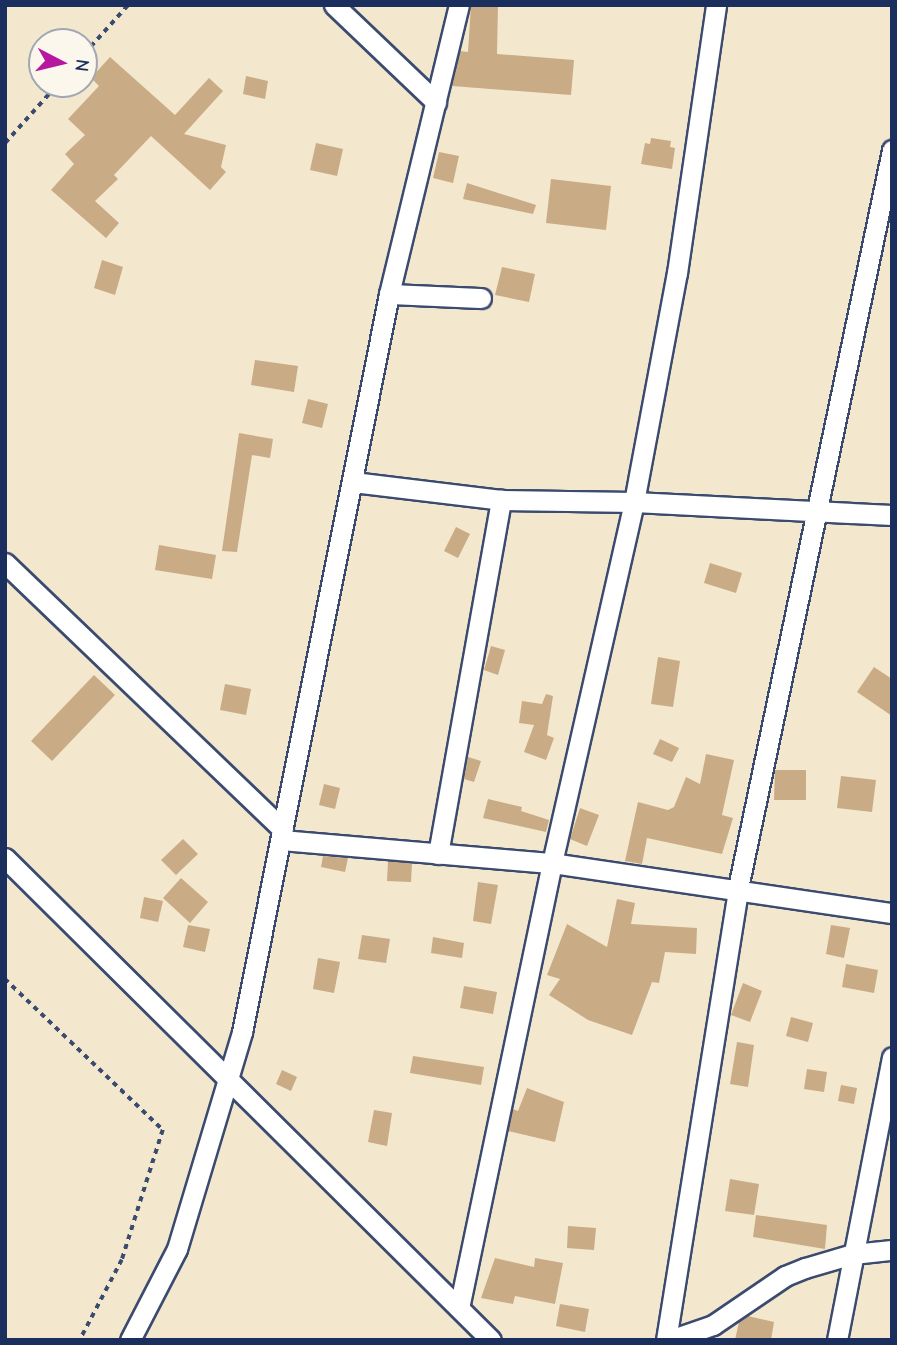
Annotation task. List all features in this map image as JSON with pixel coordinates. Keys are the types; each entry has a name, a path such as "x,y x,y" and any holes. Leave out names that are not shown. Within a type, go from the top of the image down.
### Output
{"street":[{"path":"334,5 436,102"},
{"path":"130,1340 177,1250 230,1079 282,835 389,294 459,5"},
{"path":"459,1308 552,863 634,502 677,273 716,5"},
{"path":"892,150 819,513 738,888 668,1340 713,1325 785,1276 853,1254 892,1250"},
{"path":"389,294 481,298"},
{"path":"353,482 501,500 634,502 892,515"},
{"path":"438,855 501,500"},
{"path":"5,563 282,835 438,855 552,863 738,888 892,913"},
{"path":"5,858 491,1340"},
{"path":"837,1340 892,1057"}],"path":[{"path":"98,38 128,5"},
{"path":"5,143 45,98"},
{"path":"5,979 163,1130 122,1260 80,1340"}],"building":[{"path":"471,5 498,5 497,54 574,60 571,95 452,86 460,51 468,52"},
{"path":"110,57 175,115 209,78 223,91 184,134 226,145 221,167 226,172 210,190 151,136 114,175 118,179 95,201 119,223 106,238 51,190 74,164 65,154 85,135 68,119 88,98 98,98 98,70"},
{"path":"246,76 268,81 265,99 243,94"},
{"path":"651,138 671,141 670,147 675,148 672,169 641,164 645,143 650,144"},
{"path":"316,143 343,149 337,176 310,170"},
{"path":"439,152 459,156 453,183 433,178"},
{"path":"551,179 611,186 606,230 546,223"},
{"path":"467,183 536,205 533,214 463,199"},
{"path":"102,260 123,267 115,295 94,288"},
{"path":"502,267 535,274 529,302 495,295"},
{"path":"255,360 298,366 294,392 251,385"},
{"path":"308,399 328,404 322,428 302,423"},
{"path":"239,433 273,439 270,458 252,455 237,552 222,551"},
{"path":"456,527 470,534 458,558 444,551"},
{"path":"159,545 216,555 212,579 155,570"},
{"path":"710,563 742,573 736,593 704,583"},
{"path":"491,646 505,650 498,675 484,670"},
{"path":"658,657 680,661 673,707 651,704"},
{"path":"874,667 892,679 892,716 857,692"},
{"path":"94,675 115,695 52,761 31,741"},
{"path":"225,684 251,689 246,715 220,710"},
{"path":"546,694 553,696 547,735 554,738 546,760 524,752 534,725 519,723 522,701 542,704"},
{"path":"660,739 679,748 672,762 653,754"},
{"path":"706,754 734,760 722,815 733,818 722,854 647,838 642,864 625,861 638,802 668,810 674,807 686,777 700,784"},
{"path":"468,757 481,761 474,782 464,779"},
{"path":"775,770 806,770 806,800 774,800"},
{"path":"841,776 876,780 872,812 837,808"},
{"path":"324,784 340,788 335,809 319,805"},
{"path":"488,799 522,807 521,811 549,820 546,832 483,818"},
{"path":"580,808 599,815 587,846 570,839"},
{"path":"183,839 198,854 176,875 161,860"},
{"path":"323,856 348,858 345,872 321,867"},
{"path":"388,861 412,863 411,882 387,881"},
{"path":"181,878 208,902 190,923 163,898"},
{"path":"478,882 498,885 491,924 473,921"},
{"path":"144,897 163,901 158,922 140,918"},
{"path":"617,899 635,903 631,924 697,928 696,954 665,952 659,983 652,982 632,1035 588,1020 549,995 560,979 547,975 567,924 607,947"},
{"path":"188,925 210,929 205,952 183,947"},
{"path":"831,925 850,928 844,958 826,954"},
{"path":"362,935 390,939 386,963 358,959"},
{"path":"433,937 464,943 462,958 431,953"},
{"path":"318,958 340,962 334,993 313,989"},
{"path":"846,964 878,970 874,993 842,987"},
{"path":"743,983 762,991 750,1022 731,1015"},
{"path":"464,986 497,992 493,1014 460,1008"},
{"path":"791,1017 813,1023 808,1042 786,1036"},
{"path":"737,1042 754,1045 748,1087 730,1084"},
{"path":"413,1056 484,1067 481,1085 410,1073"},
{"path":"807,1069 827,1072 824,1092 804,1089"},
{"path":"282,1070 297,1077 291,1091 276,1084"},
{"path":"841,1085 857,1088 854,1104 838,1101"},
{"path":"527,1088 564,1102 555,1142 508,1131 513,1109 518,1111"},
{"path":"374,1110 392,1113 387,1146 368,1142"},
{"path":"730,1179 759,1184 754,1215 725,1211"},
{"path":"756,1215 827,1225 825,1249 753,1237"},
{"path":"568,1226 596,1228 594,1250 567,1248"},
{"path":"495,1258 534,1267 535,1258 563,1263 555,1304 515,1296 513,1304 481,1298"},
{"path":"560,1304 589,1309 585,1332 556,1326"},
{"path":"748,1316 774,1322 771,1340 735,1340 739,1322"}]}
